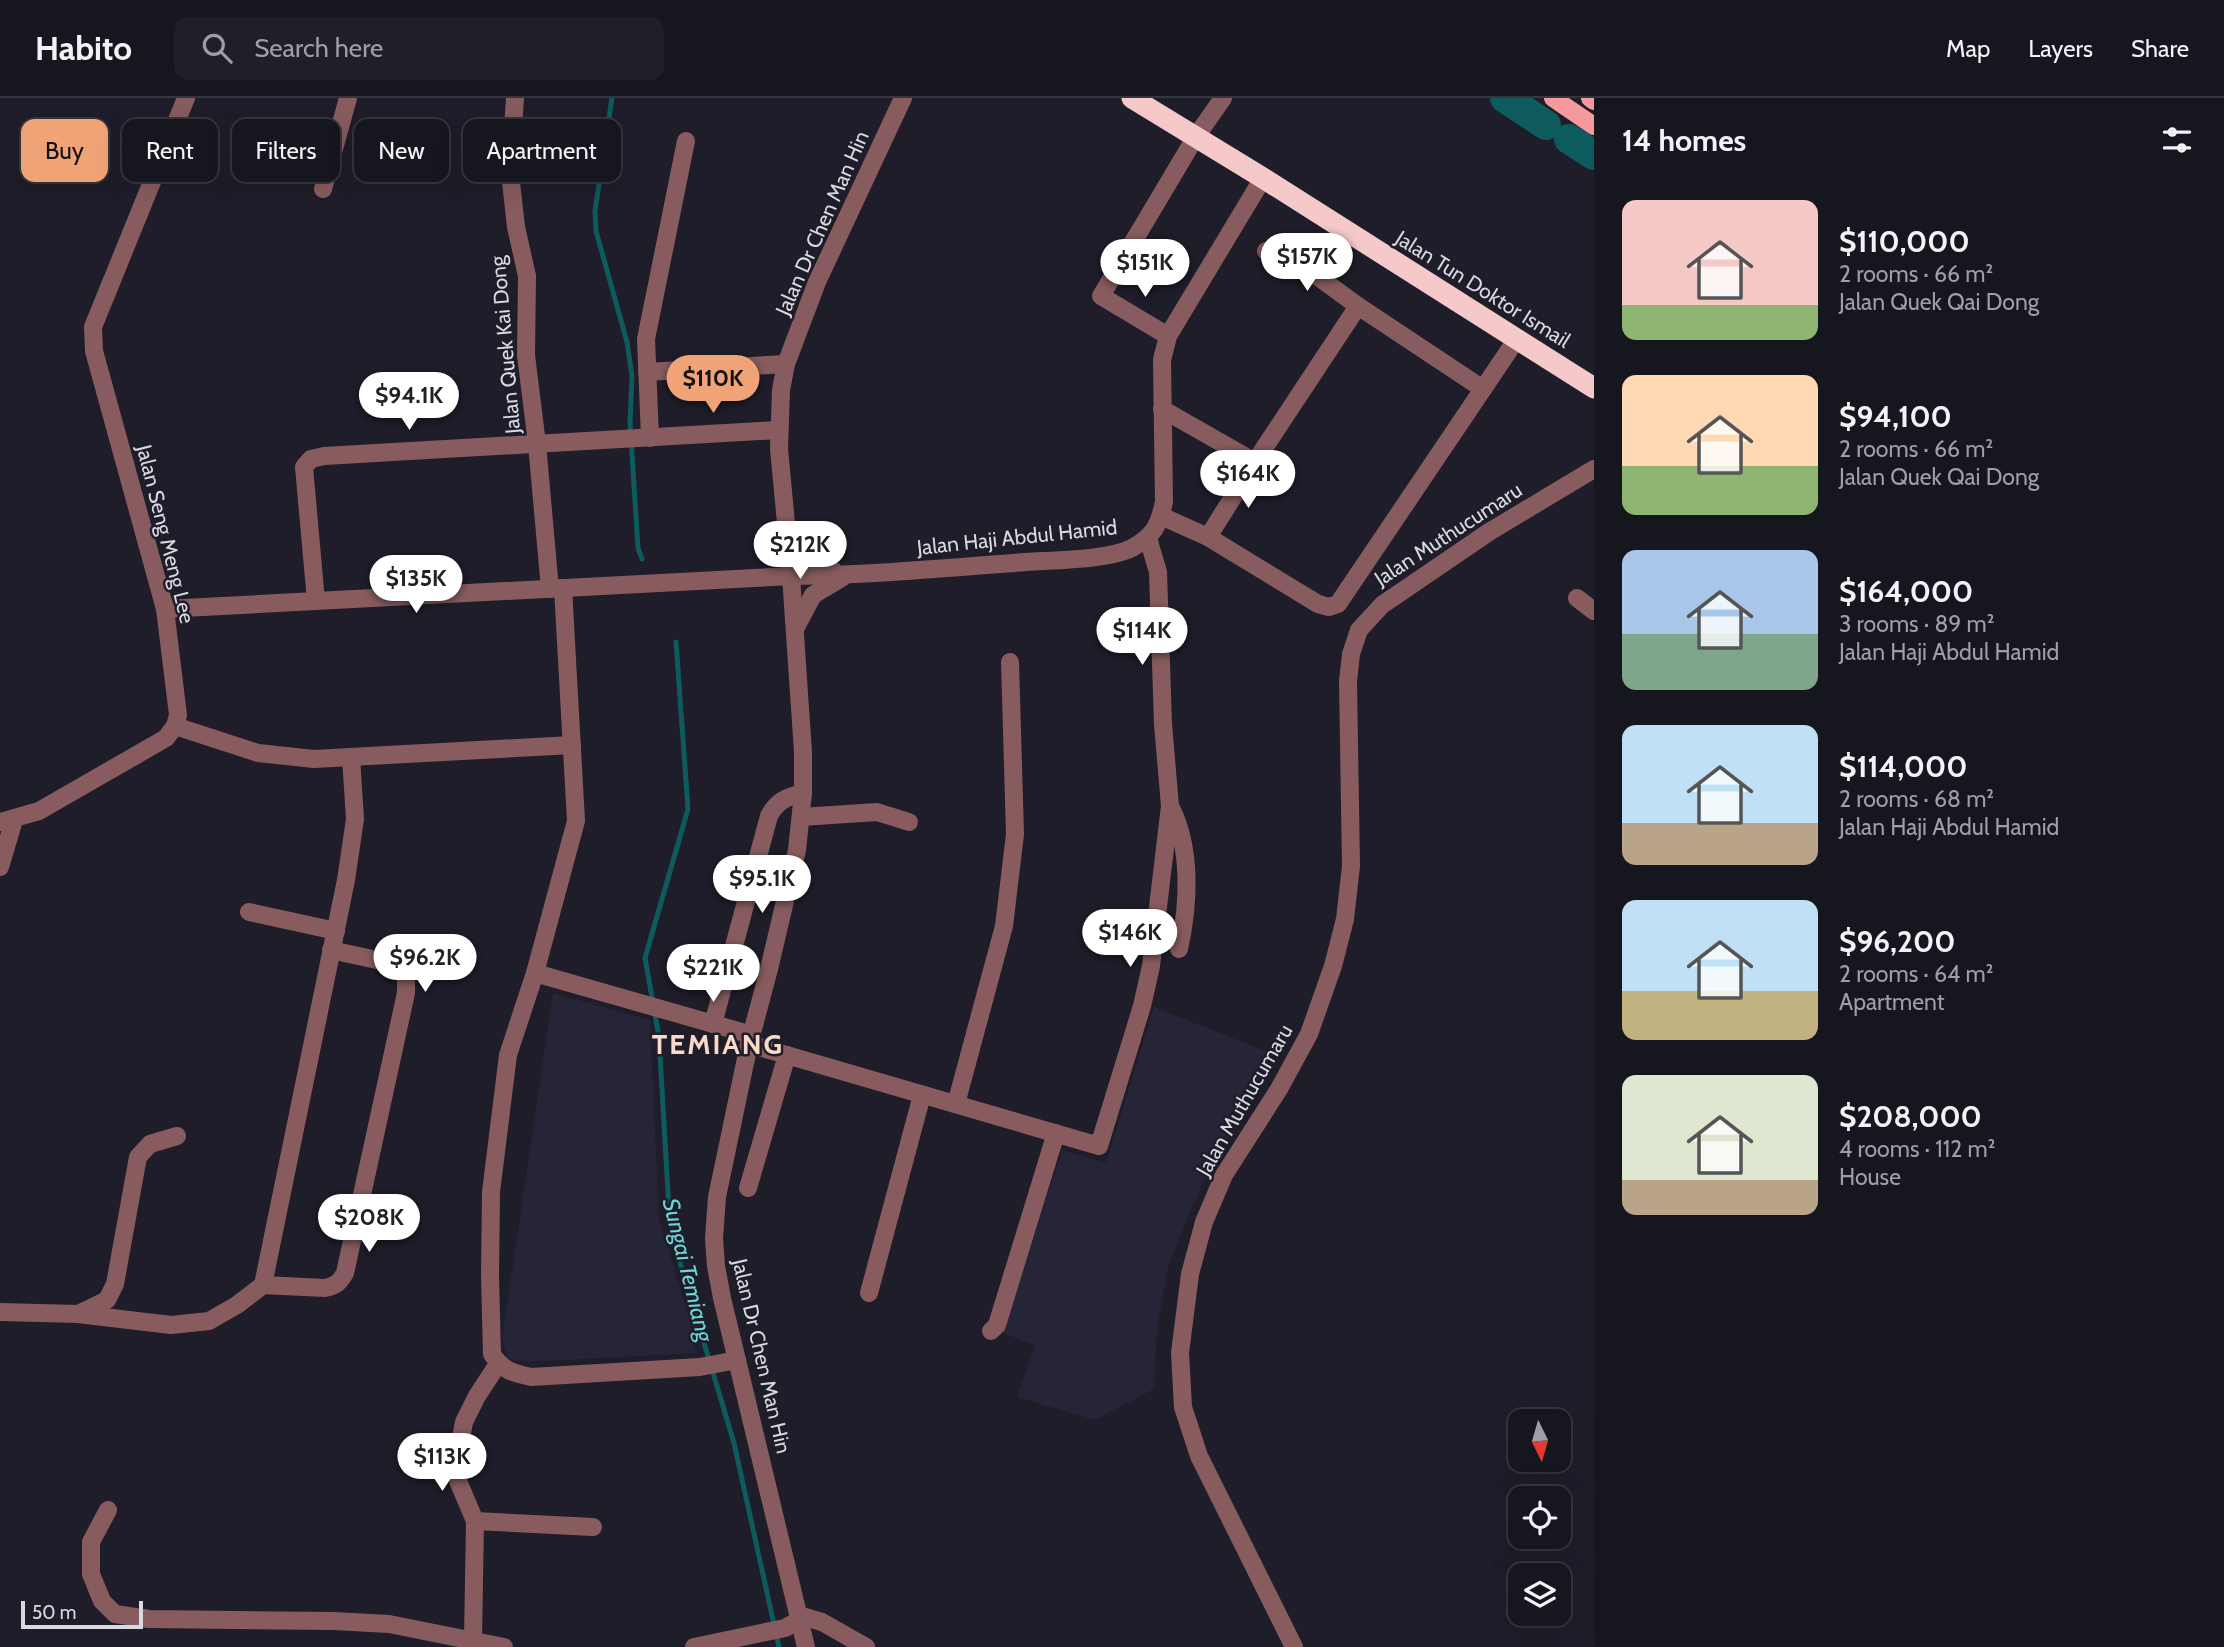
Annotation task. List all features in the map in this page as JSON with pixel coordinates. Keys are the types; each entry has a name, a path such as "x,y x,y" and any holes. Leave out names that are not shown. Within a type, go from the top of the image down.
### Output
{"highway":[{"name":"Jalan Tun Doktor Ismail","path":"1132,98 1594,388"}],"main road":[{"path":"1553,98 1594,126"},
{"path":"1590,98 1594,101"}],"street":[{"name":"Jalan Seng Meng Lee","path":"175,726 178,715 165,609 94,351 93,327 186,98"},
{"path":"323,189 348,98"},
{"name":"Jalan Quek Kai Dong","path":"498,1364 492,1354 491,1192 508,1055 535,973 576,821 572,745 556,588 526,355 527,276 516,227 510,173 515,98"},
{"name":"Jalan Dr Chen Man Hin","path":"807,1647 792,1623 730,1361 716,1266 716,1196 794,863 801,817 803,752 778,430 786,364 817,282 903,98"},
{"path":"1168,336 1101,296 1195,138 1223,98"},
{"path":"646,438 646,339 686,141"},
{"name":"Jalan Haji Abdul Hamid","path":"165,609 847,575 1073,559 1130,549 1148,538 1160,523 1164,502 1162,360 1168,336 1263,178"},
{"path":"1266,251 1284,252 1358,306 1483,389"},
{"path":"1208,537 1358,306"},
{"path":"1161,516 1208,537 1318,604 1329,607 1338,604 1516,340"},
{"path":"647,372 786,364"},
{"path":"1162,409 1255,462"},
{"path":"316,601 304,467 311,459 778,430"},
{"name":"Jalan Muthucumaru","path":"1294,1647 1199,1456 1183,1407 1180,1353 1190,1274 1204,1222 1224,1175 1279,1089 1308,1034 1333,966 1345,919 1352,866 1348,681 1351,654 1359,630 1382,605 1489,531 1594,469"},
{"path":"786,528 805,559 847,575"},
{"path":"535,973 713,1024 787,1055 1099,1146 1142,1006 1151,966 1170,806 1163,724 1158,572 1148,538"},
{"path":"795,629 813,595 847,575"},
{"path":"1577,598 1594,611"},
{"path":"956,1104 1004,926 1014,847 1015,794 1010,662"},
{"path":"0,867 7,821 39,811 166,738 175,726 272,756 314,759 572,745"},
{"path":"263,1285 336,931 355,819 351,757"},
{"path":"713,1024 769,816 774,806 782,799 803,793"},
{"path":"1170,806 1179,823 1185,864 1186,916 1179,949"},
{"path":"801,817 877,812 909,821"},
{"path":"249,912 336,931"},
{"path":"0,1312 78,1314 171,1325 209,1321 237,1305 263,1285 326,1288 341,1281 348,1260 406,993 406,976 395,964 331,950"},
{"path":"748,1188 787,1055"},
{"path":"869,1293 922,1094"},
{"path":"991,1331 998,1325 1056,1133"},
{"path":"78,1314 107,1300 115,1284 138,1157 150,1144 177,1136"},
{"path":"473,1640 475,1521 458,1481 459,1449 464,1422 498,1364 508,1372 531,1377 700,1367 730,1361"},
{"path":"108,1510 91,1542 91,1574 102,1601 115,1614 149,1619 389,1625 449,1642 473,1640 504,1647"},
{"path":"475,1521 593,1527"},
{"path":"694,1647 761,1634 792,1623 822,1622 866,1647"}],"shaded area":[{"path":"553,993 650,1020 659,1219 688,1315 696,1353 527,1362 508,1358 502,1339"},
{"path":"1154,1007 1273,1054 1203,1181 1168,1267 1157,1329 1154,1389 1095,1420 1017,1397 1035,1345 1003,1333 1062,1150 1106,1163"}],"waterway":[{"name":"Sungai Temiang","path":"612,98 595,211 596,231 627,342 632,376 630,423 638,548 642,559"},
{"name":"Sungai Temiang","path":"1505,98 1546,125"},
{"name":"Sungai Temiang","path":"1569,139 1594,155"},
{"name":"Sungai Temiang","path":"676,642 688,809 645,958 659,1037 669,1210 681,1266 734,1443 779,1647"}],"district":[{"name":"TEMIANG","path":"718,1044"}]}
